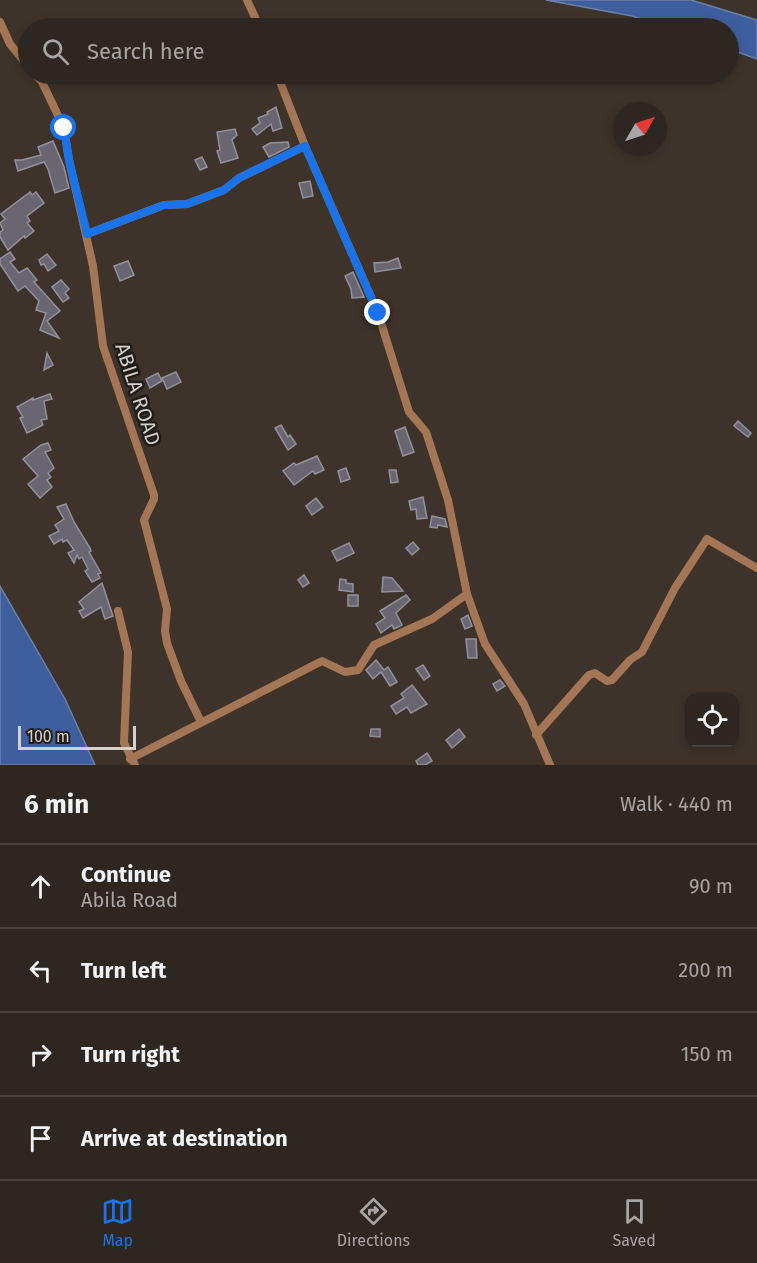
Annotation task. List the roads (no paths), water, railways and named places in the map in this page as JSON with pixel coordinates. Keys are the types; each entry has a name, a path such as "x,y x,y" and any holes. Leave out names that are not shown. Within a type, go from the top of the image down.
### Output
{"street":[{"path":"247,0 255,18"},
{"path":"0,22 10,44 18,54"},
{"name":"ABILA ROAD","path":"43,84 64,128 69,160 87,234 99,302 103,346 154,495 144,520 167,609 165,631 167,643 181,681 201,722"},
{"path":"281,84 305,146 378,313 409,412 426,432 448,500 467,594 485,644 524,704 550,765"},
{"path":"87,234 164,205 187,204 224,190 239,178 305,146"},
{"path":"536,735 589,675 595,673 607,681 612,680 630,660 642,652 675,588 707,539 757,568"},
{"path":"118,611 128,652 124,743 133,762 201,722 322,661 345,672 358,670 374,645 432,619 467,594"}],"water":[{"path":"546,0 691,0 757,20 757,59 739,53 739,18 638,18"},
{"path":"0,586 65,699 95,765 0,765"}]}
